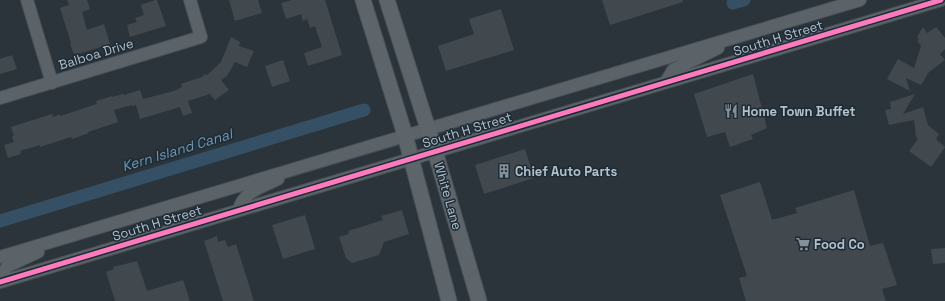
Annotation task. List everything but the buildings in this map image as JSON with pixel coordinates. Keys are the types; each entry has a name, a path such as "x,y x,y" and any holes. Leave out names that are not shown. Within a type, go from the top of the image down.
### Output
{"main road":[{"name":"White Lane","path":"363,0 405,135 449,301"},
{"name":"White Lane","path":"387,0 428,128 479,301"}],"street":[{"path":"27,0 52,82"},
{"name":"Balboa Drive","path":"0,98 201,37 190,0"},
{"name":"South H Street","path":"0,257 860,0"},
{"name":"South H Street","path":"0,282 941,0"},
{"path":"666,82 673,70 750,32"},
{"path":"239,210 241,202 251,192 308,164"},
{"path":"0,276 8,266 78,233"}],"waterway":[{"name":"Kern Island Canal","path":"733,3 744,0"},
{"name":"Kern Island Canal","path":"0,221 364,110"}],"cycle path":[{"path":"0,282 941,0"}],"place":[{"name":"Home Town Buffet","path":"731,111"},
{"name":"Chief Auto Parts","path":"504,171"},
{"name":"Food Co","path":"803,244"}]}
